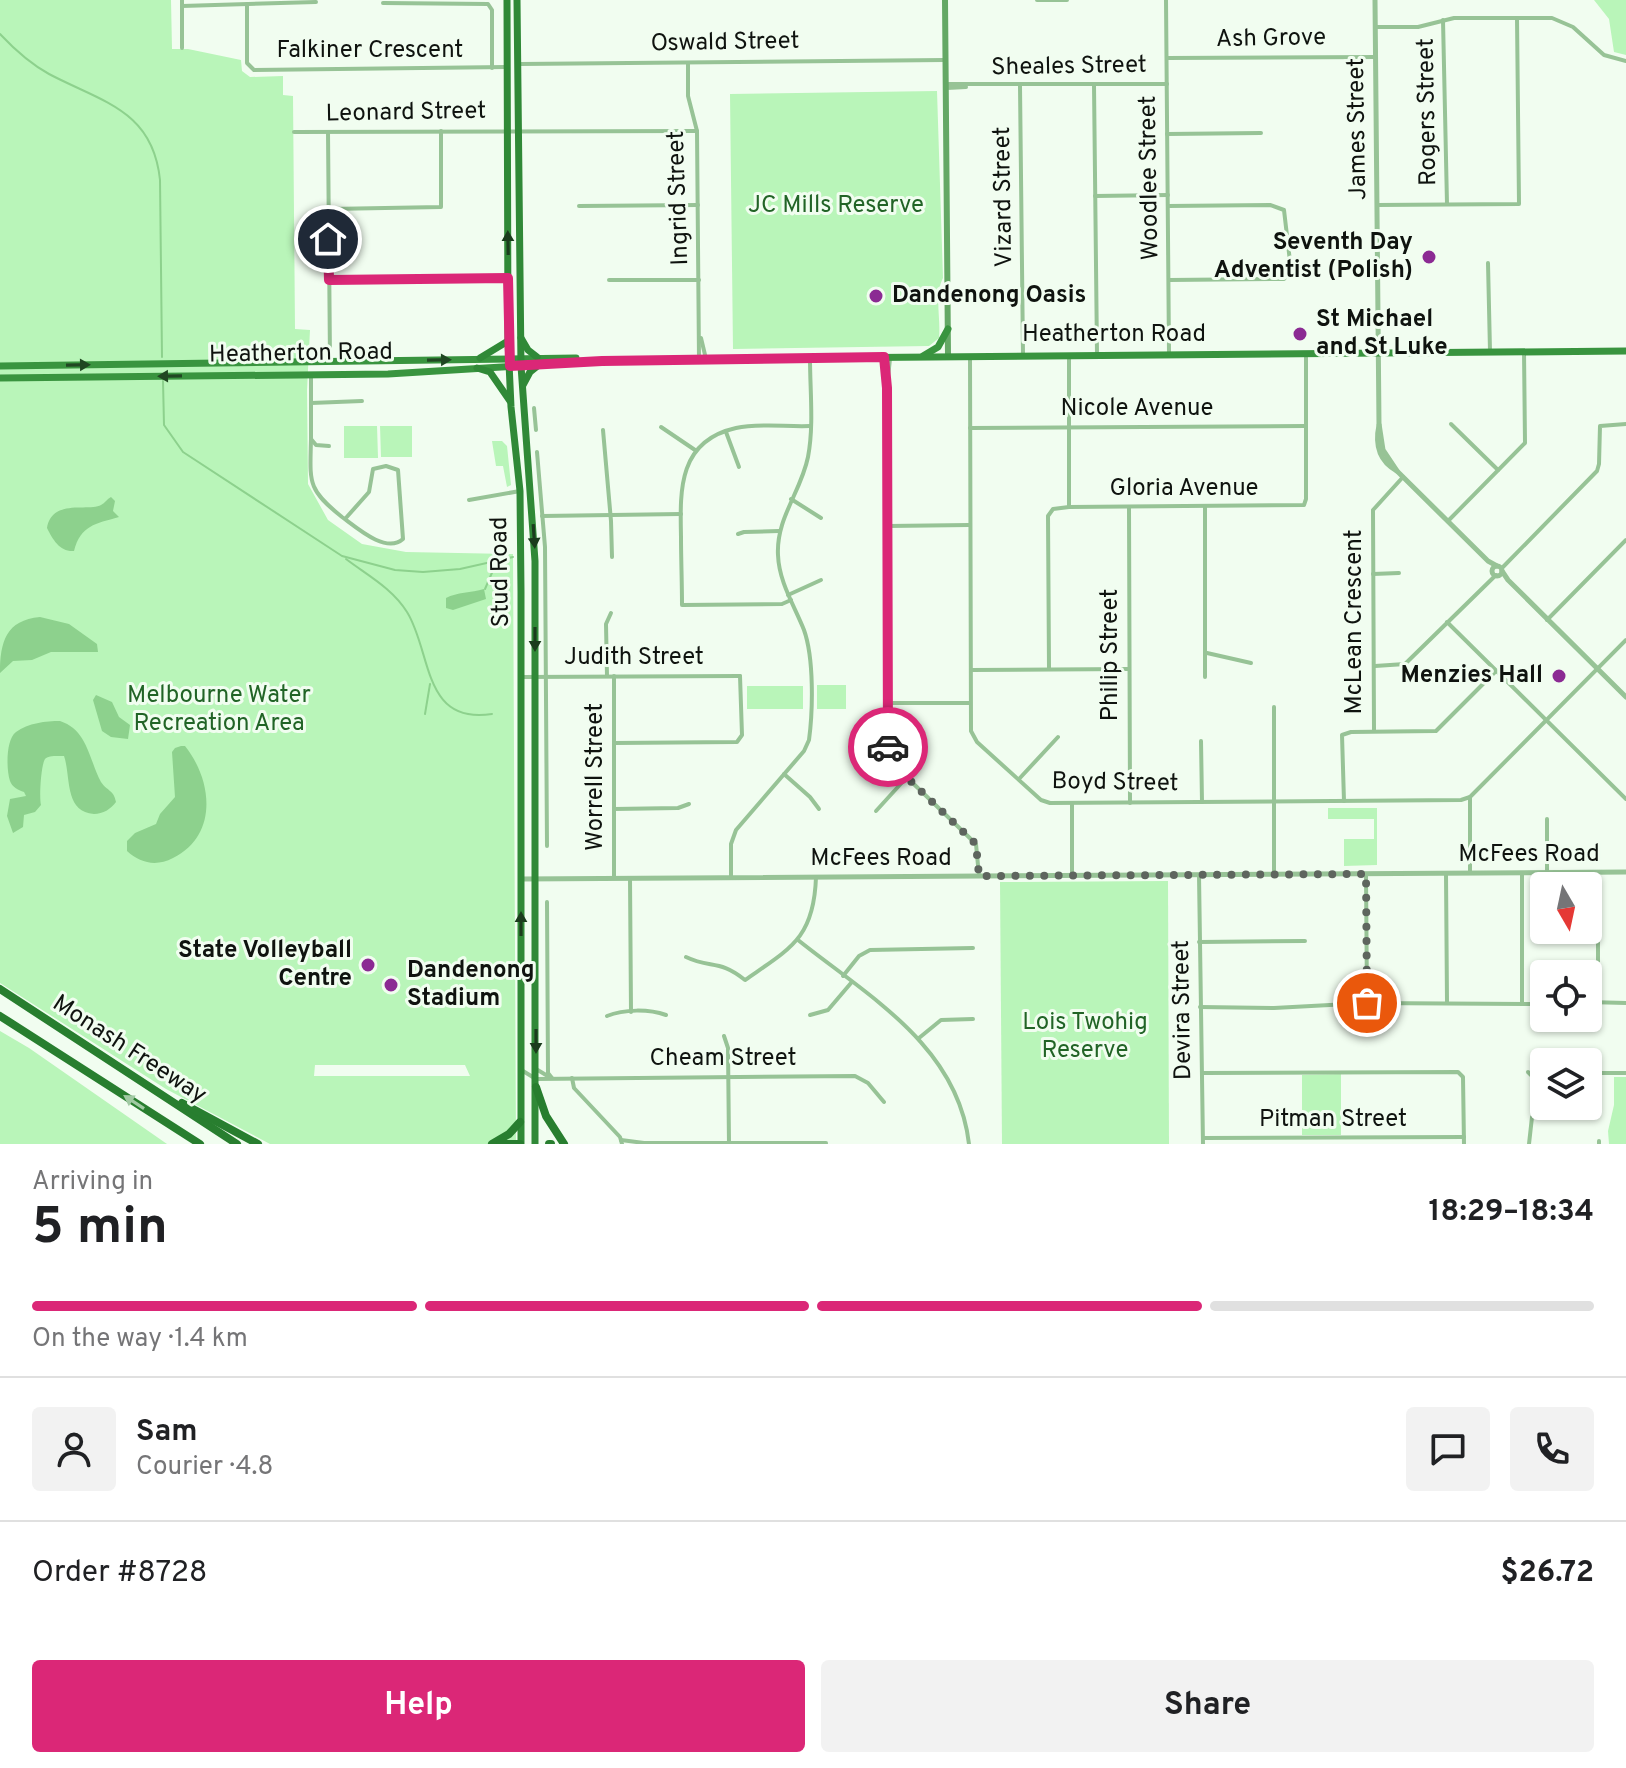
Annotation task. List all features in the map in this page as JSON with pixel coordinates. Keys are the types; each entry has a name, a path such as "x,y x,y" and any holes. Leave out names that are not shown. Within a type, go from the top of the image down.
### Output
{"highway":[{"name":"Stud Road","path":"507,0 508,341 520,491 520,1144"},
{"name":"Stud Road","path":"517,0 520,336 523,387 530,419 535,561 535,1144"},
{"name":"Oswald Street","path":"506,67 518,64"},
{"path":"520,336 538,361 523,387"},
{"path":"480,358 508,341"},
{"path":"477,368 493,374 511,403"},
{"name":"Monash Freeway","path":"0,989 237,1144"},
{"name":"Monash Freeway","path":"0,1016 200,1144"},
{"path":"129,1073 258,1144"},
{"path":"536,1083 546,1116 564,1144"},
{"path":"492,1144 509,1134 520,1122"},
{"path":"500,1144 520,1144"}],"main road":[{"path":"945,0 948,356"},
{"path":"921,357 938,347 948,329"},
{"name":"Heatherton Road","path":"0,378 388,374 477,368 521,361 1626,351"},
{"name":"Heatherton Road","path":"0,366 480,358 509,362"},
{"path":"311,362 311,375"},
{"path":"330,362 330,374"}],"street":[{"path":"1037,0 1067,0"},
{"name":"Woodlee Street","path":"1166,0 1169,355"},
{"name":"James Street","path":"1375,0 1379,424 1383,450 1403,477"},
{"path":"182,48 182,3 316,2"},
{"path":"383,3 488,4 492,10 492,68"},
{"name":"Falkiner Crescent","path":"247,4 247,63 254,70 506,67"},
{"path":"1375,27 1418,27 1443,20 1545,17 1564,22 1577,30 1599,52 1626,61"},
{"path":"1377,205 1519,204 1517,18"},
{"name":"Rogers Street","path":"1443,20 1447,204"},
{"name":"Ash Grove","path":"1167,58 1376,57"},
{"name":"Oswald Street","path":"518,64 945,60"},
{"name":"Ingrid Street","path":"688,63 688,96 697,131 699,332 702,359"},
{"name":"Sheales Street","path":"946,86 1167,84"},
{"path":"1094,85 1097,356"},
{"name":"Vizard Street","path":"1020,86 1023,356"},
{"path":"329,209 441,207 441,131"},
{"name":"Leonard Street","path":"294,132 697,131"},
{"path":"328,132 330,362"},
{"path":"1167,134 1261,133"},
{"path":"1095,196 1168,195"},
{"path":"579,206 698,205"},
{"path":"1168,206 1275,205 1284,210 1291,270 1284,279 1169,280"},
{"path":"1488,263 1490,351"},
{"path":"329,280 508,278"},
{"path":"609,280 699,280"},
{"path":"1448,521 1525,443 1524,351"},
{"path":"1305,426 1306,354"},
{"name":"Boyd Street","path":"970,356 971,728 974,738 1018,780 1041,800 1050,803 1344,802 1463,800 1470,797"},
{"path":"1049,669 1048,516 1053,509 1069,507 1069,356"},
{"path":"887,357 890,757 976,844 979,876"},
{"path":"731,878 731,844 736,830 804,751 811,728 810,657 805,633 779,570 779,531 805,469 810,445 810,358"},
{"path":"311,375 313,487 327,505 345,519 377,540 400,543 404,528 398,470 386,466 373,469 369,492 345,519"},
{"path":"311,403 362,401"},
{"path":"534,408 530,419 536,430"},
{"path":"1451,424 1498,470"},
{"path":"1374,666 1405,664 1597,471 1600,426 1626,424"},
{"path":"810,426 744,427 711,438 696,451 682,481 682,605 782,604 821,580"},
{"name":"Nicole Avenue","path":"970,428 1305,426"},
{"name":"Gloria Avenue","path":"1069,507 1299,506 1306,499 1305,426"},
{"path":"661,427 696,451"},
{"path":"603,430 612,557"},
{"path":"726,431 739,467"},
{"path":"311,439 316,445 329,446"},
{"name":"Stud Road","path":"537,452 545,547 547,846"},
{"path":"1403,477 1626,697"},
{"name":"McLean Crescent","path":"1374,731 1373,510 1403,477"},
{"path":"469,500 520,491"},
{"path":"791,499 821,518"},
{"path":"1205,507 1205,677"},
{"name":"Philip Street","path":"1129,508 1130,803"},
{"path":"542,516 681,514"},
{"path":"888,526 970,525"},
{"path":"738,534 779,531"},
{"path":"1547,620 1626,540"},
{"path":"1373,574 1399,573"},
{"path":"607,676 606,624 611,613"},
{"path":"1447,622 1626,799"},
{"path":"1470,873 1470,797 1626,640"},
{"path":"1206,653 1251,663"},
{"path":"971,670 1129,669"},
{"path":"614,743 737,742 742,735 740,676 744,671"},
{"path":"1344,802 1342,735 1374,731 1436,731 1496,671"},
{"name":"Worrell Street","path":"614,676 614,878"},
{"name":"Judith Street","path":"521,677 740,676"},
{"path":"888,703 971,703"},
{"path":"1274,707 1274,874"},
{"path":"1018,780 1058,737"},
{"path":"1201,741 1202,802"},
{"path":"784,774 819,809"},
{"path":"876,811 907,777"},
{"path":"1463,800 1469,817"},
{"path":"1072,803 1072,876"},
{"path":"614,809 678,808 689,804"},
{"path":"1547,819 1547,872"},
{"name":"McFees Road","path":"1602,872 1626,872"},
{"path":"1522,873 1522,1003"},
{"name":"McFees Road","path":"521,879 1530,873"},
{"path":"1366,874 1367,1003"},
{"path":"1446,874 1447,1003"},
{"name":"Devira Street","path":"1199,875 1203,1141"},
{"path":"686,957 725,966 745,980 798,940 813,909 816,877"},
{"path":"630,878 631,1012"},
{"path":"547,902 548,1073 552,1078"},
{"path":"798,940 919,1038 938,1060 955,1090 966,1122 969,1144"},
{"path":"1199,942 1305,941"},
{"path":"843,976 859,956 870,950 973,948"},
{"path":"810,1015 828,1010 851,983"},
{"path":"1602,1002 1626,1003"},
{"path":"1200,1007 1530,1003"},
{"path":"607,1016 631,1012 666,1015"},
{"path":"919,1038 941,1020 973,1019"},
{"path":"724,1036 728,1048 729,1143"},
{"path":"521,1069 536,1083"},
{"name":"Cheam Street","path":"536,1069 552,1078"},
{"path":"1203,1073 1461,1074 1467,1069"},
{"path":"1602,1073 1626,1073"},
{"path":"1461,1074 1464,1144"},
{"name":"Cheam Street","path":"536,1083 552,1078 855,1076 868,1083 884,1102"},
{"path":"575,1078 577,1091 622,1142 826,1143"},
{"path":"1529,1144 1532,1120"},
{"name":"Pitman Street","path":"1203,1141 1464,1137"}],"green space":[{"name":"Melbourne Water Recreation Area","path":"0,0 171,0 172,49 188,49 241,60 242,71 250,77 283,76 283,95 293,96 295,329 310,330 308,484 328,520 362,544 406,552 513,554 516,1144 270,1144 166,1089 0,983","holes":["315,1065 465,1065 470,1076 314,1076"]},
{"path":"1594,0 1626,0 1626,55 1614,52 1609,19"},
{"name":"JC Mills Reserve","path":"937,91 943,278 938,300 939,338 929,346 733,349 730,94"},
{"path":"344,426 377,426 378,458 344,458"},
{"path":"380,426 412,426 412,457 381,457"},
{"path":"492,441 502,441 507,446 511,485 507,487 503,466 496,466"},
{"path":"817,685 846,685 846,709 817,709"},
{"path":"747,686 803,686 803,709 747,709"},
{"path":"1328,808 1377,808 1377,865 1344,866 1344,839 1374,839 1374,819 1328,819"},
{"name":"Lois Twohig Reserve","path":"1168,881 1169,1144 1002,1144 1000,882"},
{"path":"0,1031 29,1048 167,1144 0,1144"},
{"path":"1341,1074 1341,1135 1302,1135 1302,1075"},
{"path":"1614,1077 1626,1077 1626,1144 1609,1144"}],"shaded area":[{"path":"111,497 115,501 113,511 119,517 85,531 74,551 65,550 54,541 47,528 56,513 63,509 95,507"},
{"path":"484,589 486,599 453,610 446,608 446,598"},
{"path":"40,617 69,624 97,644 98,652 51,652 32,660 13,661 0,673 1,652 7,634 19,623"},
{"path":"96,695 112,702 119,717 130,725 128,739 111,737 102,731 93,700"},
{"path":"60,721 77,731 82,738 101,782 116,802 101,813 84,812 70,792 64,756 49,757 42,768 41,805 35,812 24,815 23,827 13,833 7,816 10,799 26,796 10,781 10,741 16,732 26,726"},
{"path":"185,746 201,775 205,791 204,822 188,848 173,858 154,863 143,861 127,851 127,841 135,833 156,824 160,814 175,797 172,752"}],"waterway":[{"path":"0,34 42,70 122,111 147,138 160,180 162,357"},
{"path":"163,381 164,425 183,452 342,556 395,570 423,572 460,569 513,557"},
{"path":"346,559 401,603 415,628 441,697 453,708 469,714 492,714"},
{"path":"485,589 497,561"},
{"path":"425,714 430,684"}],"way so far":[{"path":"888,747 893,764 976,844 979,876 1366,874 1367,1003"}],"place":[{"name":"Seventh Day Adventist (Polish)","path":"1429,257"},
{"name":"Dandenong Oasis","path":"876,296"},
{"name":"St Michael and St Luke","path":"1300,334"},
{"name":"Menzies Hall","path":"1559,676"},
{"name":"State Volleyball Centre","path":"368,965"},
{"name":"Dandenong Stadium","path":"391,985"}],"route":[{"path":"328,239 329,280 508,278 510,366 602,361 884,357 887,388 888,747"}]}
